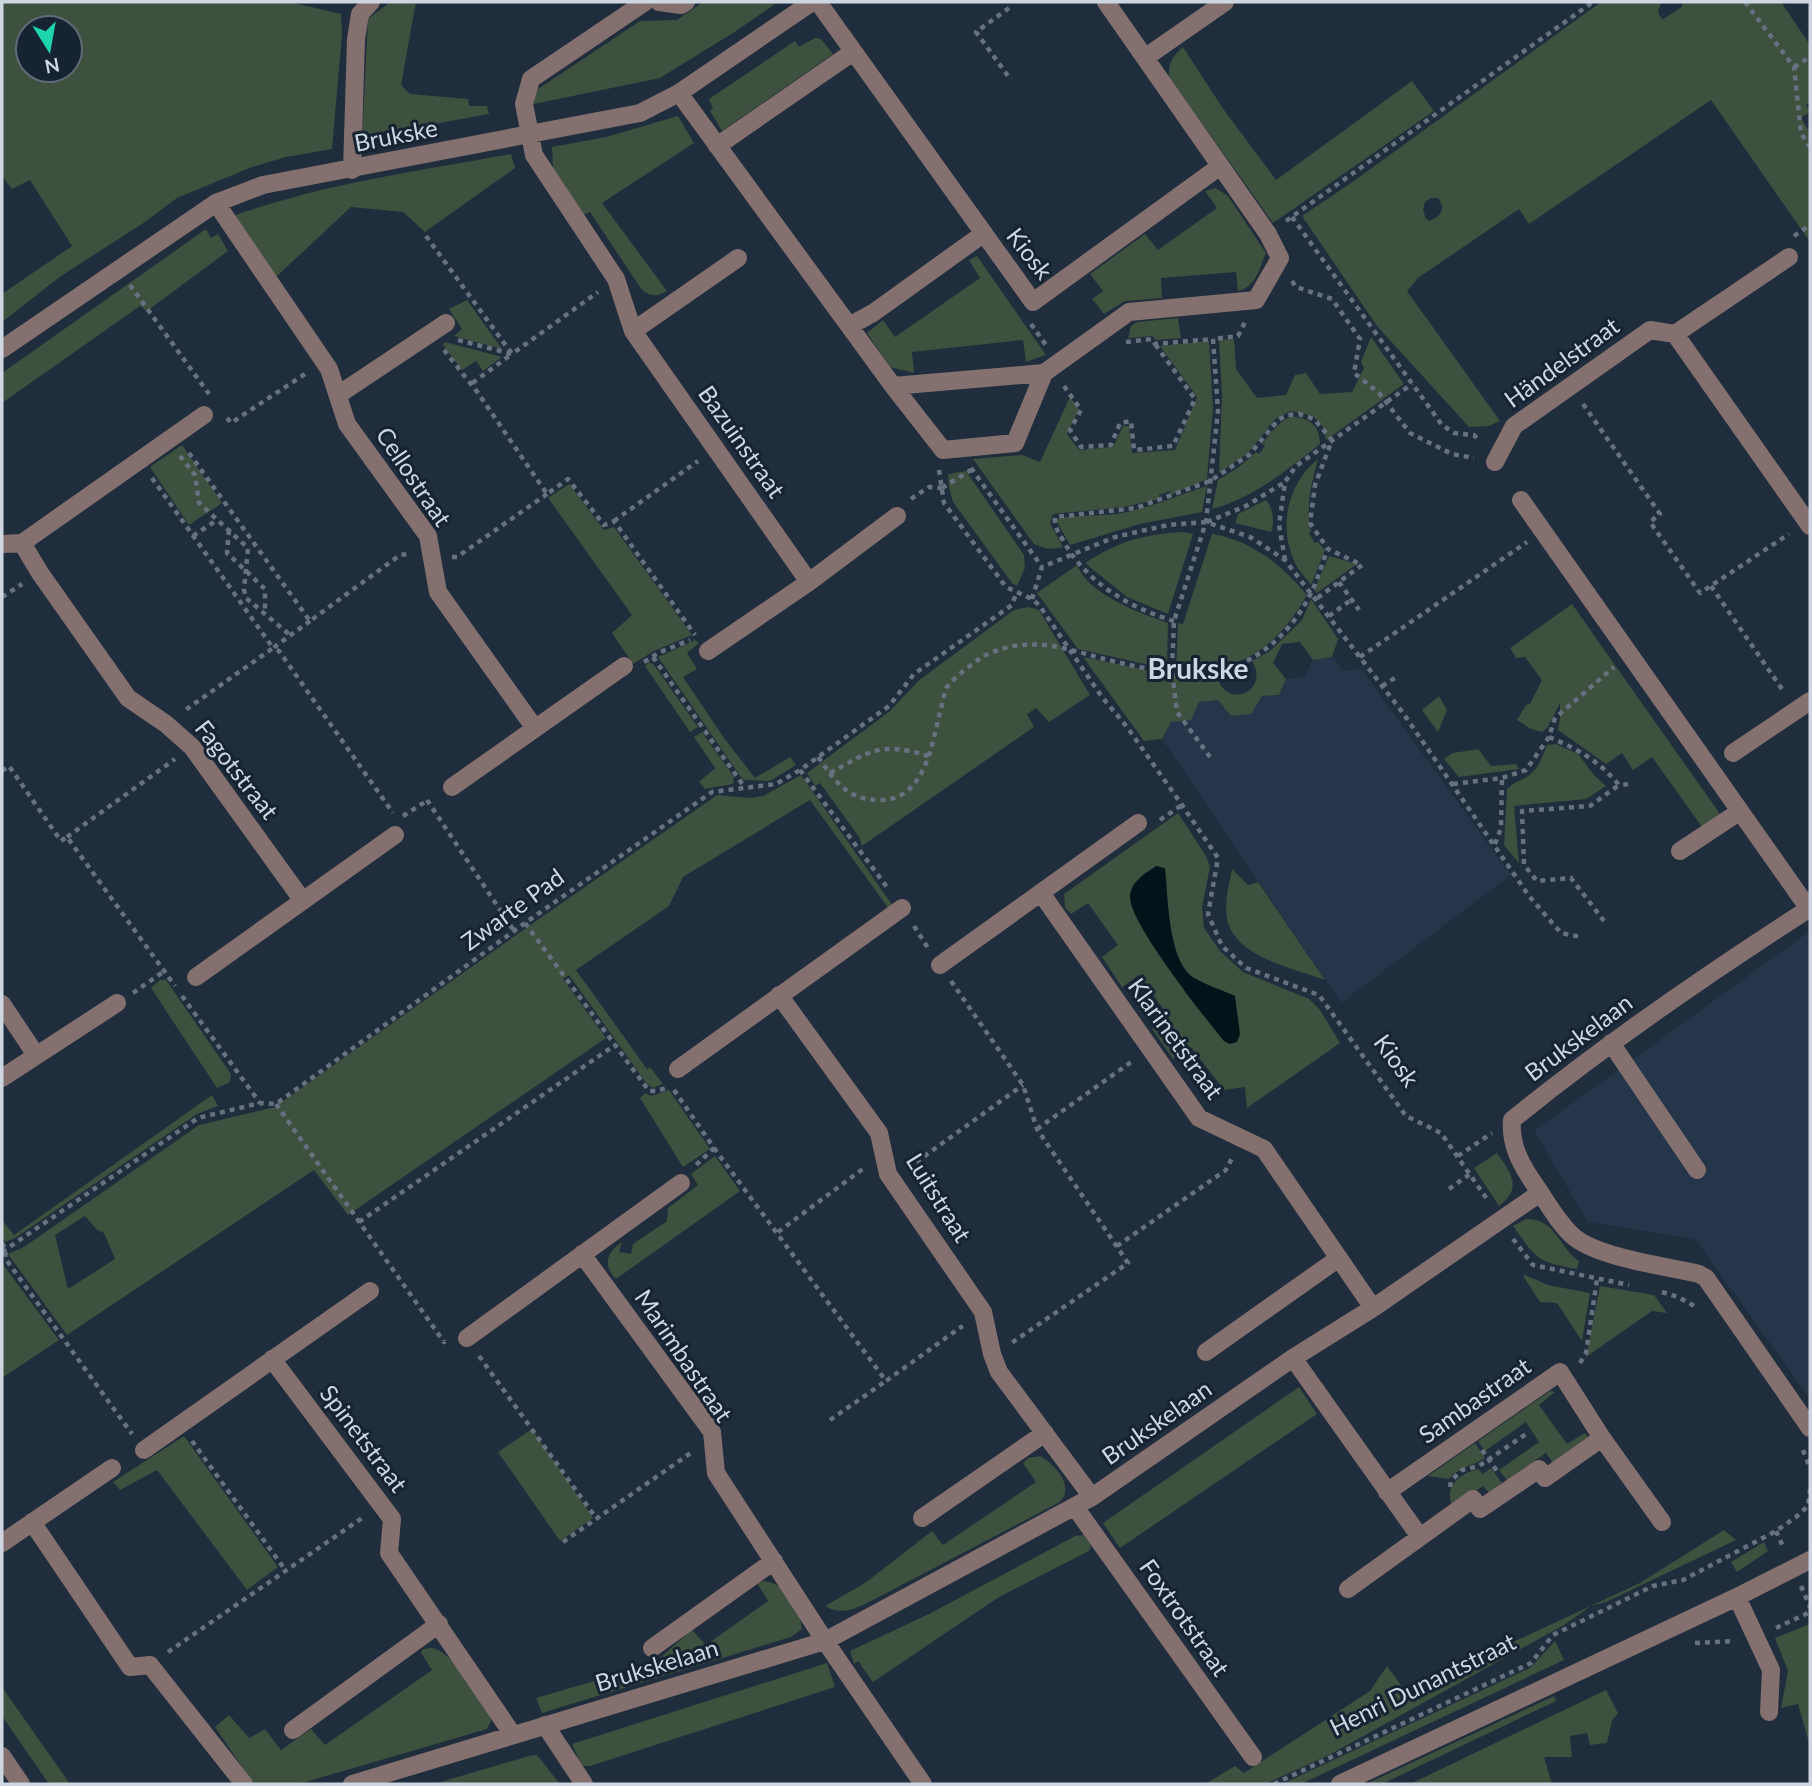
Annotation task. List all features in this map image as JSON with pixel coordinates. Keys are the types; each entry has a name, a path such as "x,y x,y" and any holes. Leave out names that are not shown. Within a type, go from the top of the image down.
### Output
{"street":[{"path":"352,170 356,39 360,14 371,2"},
{"name":"Bazuinstraat","path":"645,2 531,79 524,104 534,155 616,279 633,331 809,582"},
{"path":"659,2 681,5 686,2"},
{"name":"Brukske","path":"2,349 216,203 263,185 640,113 679,93 812,2"},
{"name":"Kiosk","path":"818,2 1033,302 1219,167"},
{"path":"892,386 1051,367 1129,312 1256,300 1280,258 1268,234 1106,2"},
{"path":"1146,57 1226,2"},
{"path":"717,146 853,52"},
{"path":"679,93 892,386 943,450 1015,443 1051,367"},
{"name":"Cellostraat","path":"216,203 329,369 346,424 428,536 438,592 534,727"},
{"path":"849,326 873,313 983,234"},
{"path":"1789,257 1675,334 1809,524"},
{"path":"633,331 738,258"},
{"path":"338,395 438,328"},
{"name":"Händelstraat","path":"1495,462 1514,426 1650,330 1675,334"},
{"path":"2,544 22,543 204,415"},
{"path":"1521,500 1810,909"},
{"path":"703,644 809,582 897,516"},
{"name":"Fagotstraat","path":"22,543 128,698 166,724 192,747 303,901"},
{"path":"452,787 624,666"},
{"path":"1733,752 1803,706"},
{"path":"1680,850 1739,812"},
{"path":"940,965 1138,823"},
{"path":"196,977 303,901 396,827"},
{"name":"Klarinetstraat","path":"1041,893 1199,1118 1264,1149 1373,1308"},
{"path":"678,1069 902,908"},
{"name":"Brukskelaan","path":"1512,1120 1611,1043 1696,983 1810,909"},
{"name":"Luitstraat","path":"779,995 879,1133 887,1174 983,1312 999,1372 1092,1497"},
{"path":"2,1078 117,1003"},
{"path":"2,1004 36,1055"},
{"path":"1611,1043 1697,1170"},
{"path":"1512,1120 1511,1132 1516,1152 1540,1193 1574,1237 1589,1246 1616,1255 1699,1274 1706,1278 1810,1428"},
{"path":"467,1338 681,1183"},
{"name":"Brukskelaan","path":"352,1784 825,1641 1092,1497 1293,1358 1373,1308 1540,1193"},
{"name":"Marimbastraat","path":"582,1254 712,1432 716,1473 825,1641 923,1784"},
{"path":"1206,1352 1339,1258"},
{"path":"144,1450 370,1291"},
{"path":"1293,1358 1420,1537"},
{"name":"Spinetstraat","path":"272,1359 391,1519 389,1553 513,1735"},
{"name":"Sambastraat","path":"1387,1492 1560,1372 1602,1438 1662,1522"},
{"path":"922,1518 1045,1433"},
{"path":"1348,1589 1473,1499 1480,1509 1539,1469 1545,1478 1602,1438"},
{"path":"2,1543 112,1468"},
{"name":"Foxtrotstraat","path":"1075,1507 1253,1757"},
{"path":"32,1522 130,1667 150,1665 244,1784"},
{"path":"1340,1784 1810,1560"},
{"path":"652,1648 774,1561"},
{"path":"1737,1597 1771,1670 1769,1712"},
{"path":"293,1730 439,1625"},
{"path":"545,1725 584,1784"},
{"path":"2,1756 21,1784"}],"path":[{"path":"1268,234 1593,2"},
{"path":"1745,2 1794,67 1801,134 1810,147"},
{"path":"1009,8 976,32 1011,80"},
{"path":"1794,67 1810,57"},
{"path":"1292,217 1442,425 1454,433 1474,435 1495,462"},
{"path":"426,236 512,354"},
{"path":"1280,258 1296,287 1332,299 1360,339 1354,373 1378,393 1410,433 1452,454 1495,462"},
{"path":"118,269 210,395"},
{"path":"471,384 616,279"},
{"path":"1155,344 1238,336 1256,300"},
{"path":"1033,302 1025,316 1051,367 1081,410 1070,430 1081,447 1111,445 1120,423 1130,421 1134,450 1173,446 1195,399 1152,340 1120,343 1113,324"},
{"path":"438,328 512,354"},
{"path":"438,328 471,384 547,494"},
{"path":"1210,757 1177,712 1172,671 1174,621 1206,522 1218,411 1213,339"},
{"path":"224,414 231,423 323,362"},
{"path":"1042,567 1115,537 1168,525 1206,522 1246,506 1284,482 1296,466 1412,384"},
{"path":"1571,386 1660,514 1650,522 1700,593 1809,524"},
{"path":"1174,621 1138,608 1114,595 1084,570 1071,555 1054,525 1055,517 1136,508 1210,481 1248,455 1278,420 1287,415 1299,414 1314,419 1332,440"},
{"path":"170,439 310,621"},
{"path":"170,439 195,475 199,503 248,548 244,590 246,598 265,611 290,635"},
{"path":"1316,599 1363,565 1328,549 1310,523 1315,485 1332,440"},
{"path":"166,724 400,555 432,554 457,557 568,480 604,525 614,522 715,448"},
{"path":"943,450 961,459 972,470 1042,567"},
{"path":"140,461 273,648 279,651 396,827 427,800 452,787"},
{"path":"897,516 909,500 929,487 942,488 972,470"},
{"path":"1284,482 1279,525 1285,560"},
{"path":"942,488 944,503 1006,587 1016,594 1032,599 1042,567"},
{"path":"193,536 217,520"},
{"path":"614,522 703,644 653,657 630,671 624,666"},
{"path":"1206,522 1250,537 1285,560 1382,686 1529,896 1561,933 1581,937"},
{"path":"229,530 227,553 265,589 265,611"},
{"path":"1360,657 1543,531"},
{"path":"818,757 839,786 866,800 884,800 905,793 922,776 947,687 986,654 1027,643 1069,648 1103,659 1172,671 1215,672 1252,660 1283,635 1311,593 1328,549"},
{"path":"1339,582 1359,610"},
{"path":"1711,586 1803,706"},
{"name":"Zwarte Pad","path":"276,1104 525,923 712,792 776,784 800,770 889,706 914,674 1012,605 1016,594"},
{"name":"Kiosk","path":"1032,599 1039,605 1102,698 1127,727 1217,858 1208,914 1222,946 1247,968 1319,995 1406,1116 1441,1133 1532,1265 1635,1286"},
{"path":"1329,616 1351,600"},
{"path":"1453,784 1502,778 1526,770 1549,737 1555,718 1629,654"},
{"path":"653,657 745,788"},
{"path":"1382,686 1398,676"},
{"path":"1549,737 1575,748 1603,765 1619,785"},
{"path":"2,771 9,766 61,841 192,747"},
{"path":"830,773 870,751 881,749 894,747 928,756"},
{"path":"800,770 902,908 1023,1085 1037,1129 1128,1263 1015,1342 991,1348 973,1344 961,1327 830,1420"},
{"path":"1494,845 1501,828 1502,778"},
{"path":"1604,921 1571,878 1537,881 1524,865 1522,811 1590,806 1619,785 1630,784"},
{"path":"427,800 514,931"},
{"path":"67,837 260,1103"},
{"path":"525,923 649,1091 671,1087 775,1233 778,1232 886,1381"},
{"path":"117,1003 163,972"},
{"path":"359,1222 615,1045"},
{"path":"1037,1129 1150,1049"},
{"path":"891,1180 1023,1085"},
{"path":"4,1251 198,1118 260,1103 276,1104 444,1342 460,1330 467,1338 596,1518"},
{"path":"1458,1156 1512,1120"},
{"path":"1118,1246 1226,1170 1241,1138"},
{"path":"681,1183 714,1148"},
{"path":"778,1232 884,1153"},
{"path":"1449,1189 1470,1174"},
{"path":"2,1243 5,1258 144,1450"},
{"path":"1567,1384 1586,1353 1597,1279"},
{"path":"1660,1291 1697,1306 1704,1315"},
{"path":"180,1424 286,1571"},
{"path":"1449,1516 1447,1495 1451,1481 1462,1470 1479,1466 1529,1432"},
{"path":"1471,1434 1509,1489"},
{"path":"563,1542 699,1447 713,1445"},
{"path":"1800,1445 1809,1460 1810,1468"},
{"path":"1809,1505 1810,1489"},
{"path":"150,1665 381,1505"},
{"name":"Henri Dunantstraat","path":"1274,1784 1531,1663 1553,1635 1653,1586 1684,1580 1776,1531 1809,1505"},
{"path":"1683,1648 1694,1643 1745,1641 1810,1612"}],"shaded area":[{"path":"1332,657 1344,671 1361,669 1511,875 1341,1003 1162,739 1171,722 1199,702 1279,695 1286,679 1304,677 1313,660"},
{"path":"1157,866 1165,869 1171,928 1179,958 1185,970 1194,978 1235,996 1240,1034 1237,1042 1230,1044 1224,1041 1214,1029 1154,948 1133,910 1130,897 1133,887 1139,878"},
{"path":"1810,931 1810,1399 1695,1239 1588,1222 1534,1131"}],"green space":[{"path":"2,2 290,2 341,14 342,35 332,149 286,157 252,167 177,198 61,276 2,322 2,294 72,246 30,180 12,189 2,176"},
{"path":"390,2 416,2 401,85 410,94 468,99 469,106 487,106 489,114 362,137 368,19"},
{"path":"703,2 778,2 660,78 534,104 535,91 640,21 677,20"},
{"path":"1601,2 1662,2 1658,10 1663,19 1682,7 1682,2 1781,2 1810,45 1810,101 1806,105 1810,112 1801,118 1810,132 1810,242 1711,100 1529,224 1519,209 1418,278 1407,291 1500,421 1489,426 1469,427 1377,326 1302,216","holes":["1438,198 1442,206 1441,212 1430,221 1426,219 1423,209 1425,202"]},
{"path":"815,38 821,39 833,54 722,131 710,111 713,108 709,99 795,41 799,47"},
{"path":"1183,47 1224,110 1276,180 1412,81 1434,111 1273,223 1169,77 1172,60"},
{"path":"678,116 694,143 602,203 667,291 651,295 642,290 590,212 583,215 553,168 552,147 606,137"},
{"path":"511,154 515,168 425,232 403,212 351,207 276,277 230,217 334,187"},
{"path":"1216,188 1228,196 1266,253 1249,286 1238,291 1236,272 1161,278 1162,298 1125,301 1104,314 1092,299 1103,291 1090,274 1145,234 1158,250 1217,208 1205,191"},
{"path":"206,229 211,238 218,234 228,251 147,311 140,306 2,403 2,373"},
{"path":"977,256 1046,355 1026,362 1023,340 912,352 914,373 890,367 867,333 883,320 895,337 980,278 969,260"},
{"path":"467,300 502,349 454,336 462,329 449,309"},
{"path":"1178,318 1181,338 1128,338 1131,326 1137,322"},
{"path":"1371,337 1404,384 1326,440 1322,425 1313,416 1291,411 1275,419 1247,454 1219,473 1222,395 1219,340 1234,339 1236,369 1257,398 1286,395 1295,375 1306,373 1320,394 1352,392 1364,368 1361,362"},
{"path":"1209,341 1213,408 1207,479 1171,495 1170,491 1159,495 1159,499 1124,507 1053,514 1050,523 1063,547 1048,548 1034,544 973,459 1022,455 1040,462 1070,397 1079,410 1067,434 1079,450 1113,447 1123,426 1129,426 1132,453 1175,450 1197,397 1160,346"},
{"path":"445,342 502,357 483,371 476,361 462,370 443,345"},
{"path":"1290,417 1302,418 1312,423 1318,432 1320,444 1256,491 1212,509 1218,480 1256,452 1259,454 1265,446 1262,444 1271,432"},
{"path":"182,445 222,503 189,525 150,467"},
{"path":"1318,459 1310,494 1309,533 1315,543 1318,542 1325,550 1311,585 1295,563 1287,535 1287,521 1288,507 1299,481"},
{"path":"966,471 1024,555 1025,568 1017,586 1012,583 953,502 948,474"},
{"path":"569,484 604,530 614,527 692,635 654,651 633,664 612,633 632,615 548,498"},
{"path":"1207,486 1202,512 1140,524 1070,545 1056,520 1128,512"},
{"path":"1266,500 1273,516 1271,532 1235,523 1238,514"},
{"path":"1184,532 1193,534 1168,614 1127,597 1085,563 1132,540"},
{"path":"1212,534 1253,548 1276,564 1307,595 1282,630 1254,654 1219,667 1176,671 1178,623 1183,624"},
{"path":"1329,556 1357,564 1317,593 1314,590"},
{"path":"1077,565 1083,576 1104,594 1168,623 1167,669 1078,649 1037,593"},
{"path":"1311,599 1338,639 1332,657 1313,660 1300,642 1282,644 1273,663 1286,679 1279,695 1262,696 1251,714 1231,716 1218,700 1199,702 1191,720 1171,722 1162,739 1144,741 1083,657 1176,676 1216,674 1221,686 1228,692 1245,693 1256,681 1252,661 1270,651 1302,620"},
{"path":"1572,604 1720,814 1702,827 1652,757 1633,770 1622,753 1606,764 1558,730 1560,703 1547,728 1542,732 1517,720 1526,705 1530,704 1542,680 1525,657 1516,658 1510,648"},
{"path":"1028,607 1039,610 1090,695 1049,722 1036,708 1027,714 1034,727 862,846 859,837 820,783 815,786 807,773 890,711 918,681 1014,610"},
{"path":"695,640 699,643 687,653 697,669 683,677 755,778 790,757 796,765 770,781 743,780 658,657"},
{"path":"649,662 654,665 698,727 690,732 645,666"},
{"path":"1439,696 1447,710 1438,732 1422,710"},
{"path":"702,732 734,777 733,784 705,789 699,782 715,768 694,737"},
{"path":"1556,744 1578,754 1606,786 1586,799 1514,806 1519,863 1504,845 1507,789 1535,770 1547,745"},
{"path":"1478,749 1491,766 1516,764 1519,769 1459,777 1444,759 1453,753"},
{"path":"801,775 893,906 889,909 810,800 683,877 669,906 576,970 647,1069 650,1067 663,1084 653,1088 647,1084 569,975 563,979 606,1038 348,1215 314,1170 67,1335 8,1254 24,1247 199,1125 275,1107 717,795 750,798 763,796","holes":["85,1216 97,1230 104,1233 115,1259 68,1289 55,1235"]},
{"path":"1178,813 1206,856 1210,867 1202,907 1204,928 1220,951 1243,972 1309,999 1320,1010 1340,1043 1247,1108 1245,1087 1224,1090 1191,1047 1173,1059 1152,1029 1169,1017 1139,975 1122,987 1102,957 1118,945 1088,903 1071,914 1065,908 1064,894","holes":["1156,866 1165,868 1171,928 1185,970 1194,978 1235,996 1230,1044 1223,1040 1185,992 1142,875"]},
{"path":"1232,869 1248,885 1258,882 1325,980 1256,954 1234,935 1226,910"},
{"path":"160,980 166,980 231,1074 230,1082 217,1088 151,988"},
{"path":"669,1090 710,1149 683,1167 640,1098 645,1093 651,1096"},
{"path":"212,1095 218,1106 197,1114 15,1238 5,1242 2,1238 2,1220 14,1235"},
{"path":"1497,1153 1507,1167 1513,1187 1499,1206 1474,1168"},
{"path":"715,1156 740,1191 616,1279 608,1264 613,1250 622,1242 619,1252 631,1254 633,1244 667,1221 668,1208 698,1185 691,1174"},
{"path":"1526,1219 1536,1220 1551,1228 1579,1261 1577,1269 1545,1261 1533,1252 1513,1226"},
{"path":"2,1263 59,1340 2,1378"},
{"path":"1523,1276 1548,1285 1590,1293 1582,1341 1557,1303 1540,1302"},
{"path":"1600,1286 1654,1295 1667,1313 1652,1311 1586,1357"},
{"path":"1299,1387 1317,1414 1120,1548 1103,1523"},
{"path":"1550,1391 1555,1392 1539,1405 1567,1444 1585,1433 1588,1437 1552,1462 1546,1453 1507,1480 1499,1470 1539,1442 1526,1422 1485,1451 1478,1441"},
{"path":"532,1429 593,1518 560,1541 498,1452"},
{"path":"184,1436 278,1567 247,1590 157,1470 120,1490 113,1482"},
{"path":"1475,1443 1485,1458 1449,1479 1428,1476"},
{"path":"1040,1456 1053,1466 1064,1481 1065,1493 1060,1502 863,1605 844,1611 825,1606 865,1583 932,1531 943,1545 1036,1482 1023,1463 1028,1458"},
{"path":"1491,1468 1502,1483 1489,1493 1483,1486 1453,1507 1450,1493 1455,1482 1472,1471 1478,1469 1483,1474"},
{"path":"1724,1530 1736,1540 1606,1602 1591,1606 1564,1625 1329,1755 1265,1784 1205,1784 1235,1766 1244,1773 1370,1691 1387,1666 1406,1692 1640,1583"},
{"path":"1084,1535 1091,1546 1089,1551 999,1597 873,1682 858,1661 854,1664 850,1651 929,1614 1075,1536"},
{"path":"1764,1542 1768,1551 1737,1572 1731,1562"},
{"path":"764,1581 780,1587 795,1605 802,1629 791,1637 542,1713 536,1698 653,1664 692,1630 706,1645 768,1601 757,1583"},
{"path":"1810,1624 1810,1747 1798,1704 1781,1708 1788,1671 1775,1638"},
{"path":"1555,1641 1564,1660 1301,1784 1282,1784 1530,1668"},
{"path":"431,1648 447,1656 455,1664 489,1711 491,1721 487,1729 299,1784 254,1784 215,1727 229,1715 249,1738 265,1729 281,1750 311,1729 325,1745 432,1670 421,1653 423,1649"},
{"path":"827,1663 835,1687 590,1766 582,1766 572,1744"},
{"path":"2,1687 70,1784 49,1784 2,1716"},
{"path":"1606,1690 1618,1713 1612,1721 1607,1743 1590,1745 1587,1733 1570,1736 1572,1757 1544,1757 1552,1784 1410,1784"},
{"path":"1554,1696 1556,1701 1382,1784 1366,1784"},
{"path":"537,1755 560,1784 434,1784 529,1756"}],"district":[{"name":"Brukske","path":"1198,669"}]}
